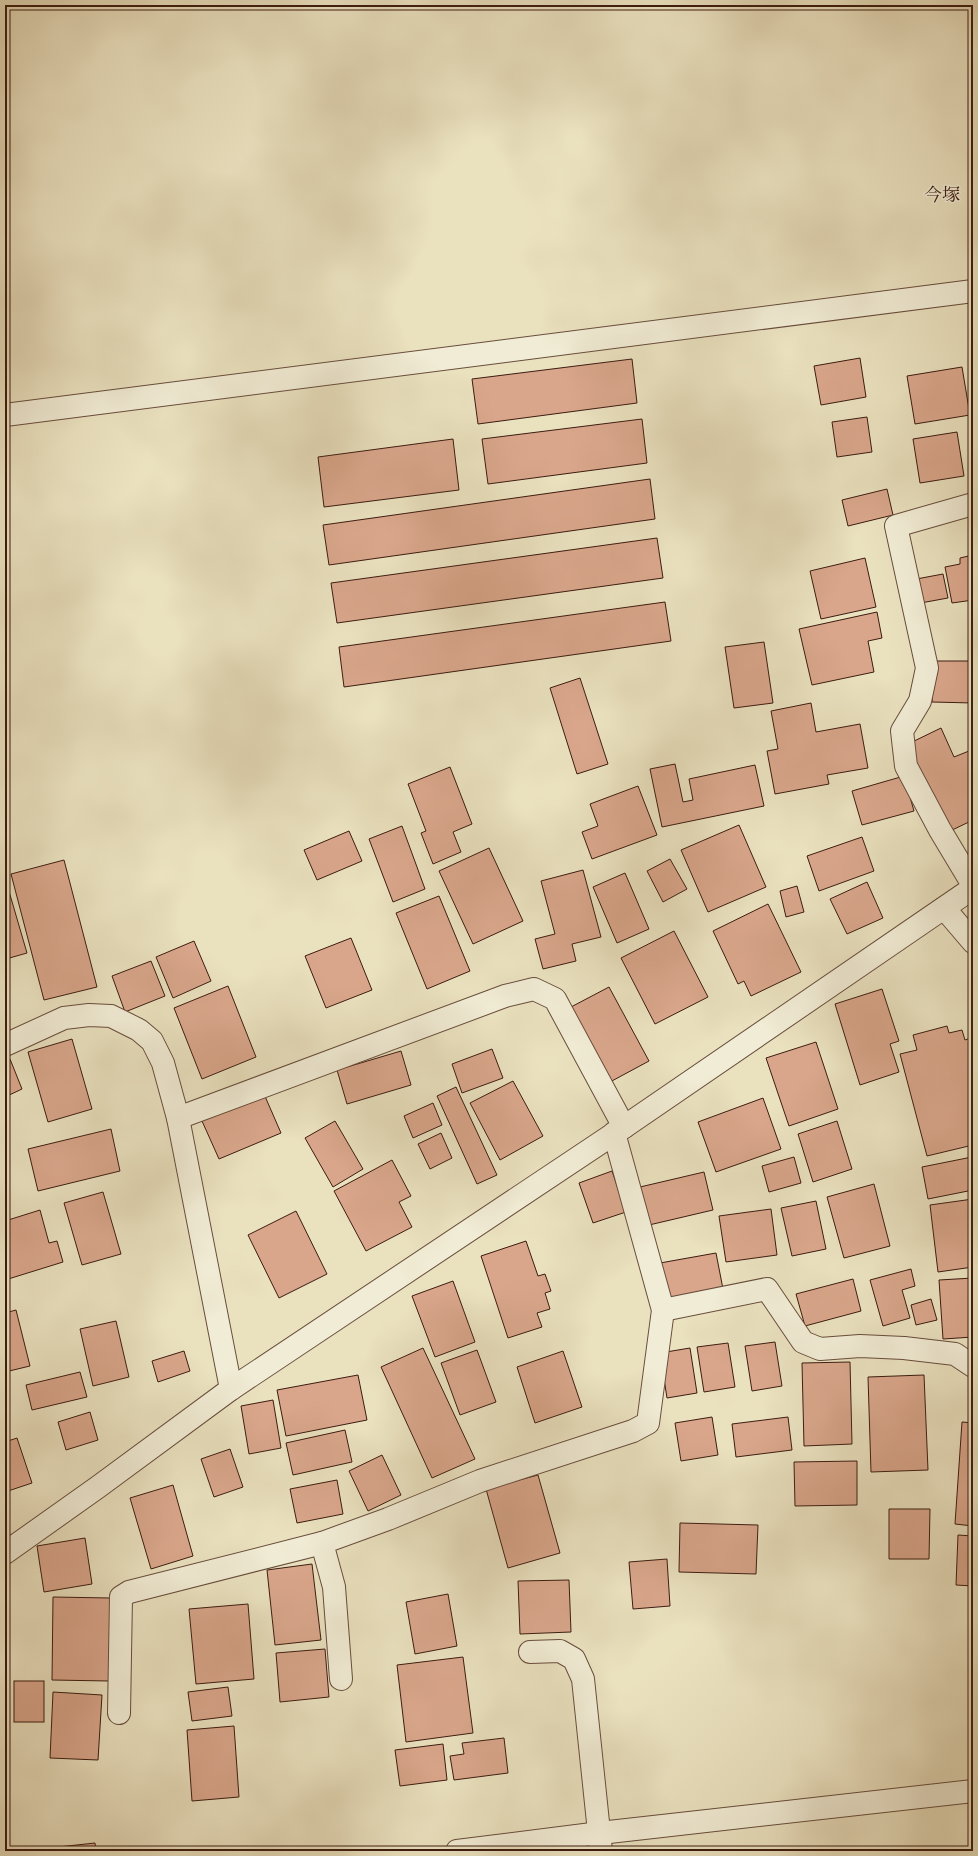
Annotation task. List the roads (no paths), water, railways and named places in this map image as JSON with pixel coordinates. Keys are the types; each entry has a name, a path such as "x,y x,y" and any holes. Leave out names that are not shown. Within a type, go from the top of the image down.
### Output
{"street":[{"path":"5,415 973,290"},
{"path":"973,504 896,526 927,668 920,701 902,731 906,766 940,830 973,885"},
{"path":"5,1553 98,1487 231,1389 619,1130 973,888"},
{"path":"944,908 973,942"},
{"path":"119,1713 121,1597 129,1592 322,1543 388,1519 480,1481 633,1431 648,1423 663,1310 619,1130 555,998 534,990 505,996 178,1118"},
{"path":"5,1045 64,1018 89,1015 111,1016 139,1030 152,1041 163,1063 178,1118 231,1389"},
{"path":"663,1310 767,1289 803,1342 820,1349 860,1346 904,1348 955,1354 973,1366"},
{"path":"322,1543 334,1587 341,1679"},
{"path":"530,1652 560,1651 574,1659 583,1679 600,1842"},
{"path":"457,1851 600,1842 973,1791"}],"district":[{"name":"今塚","path":"942,195"}]}
